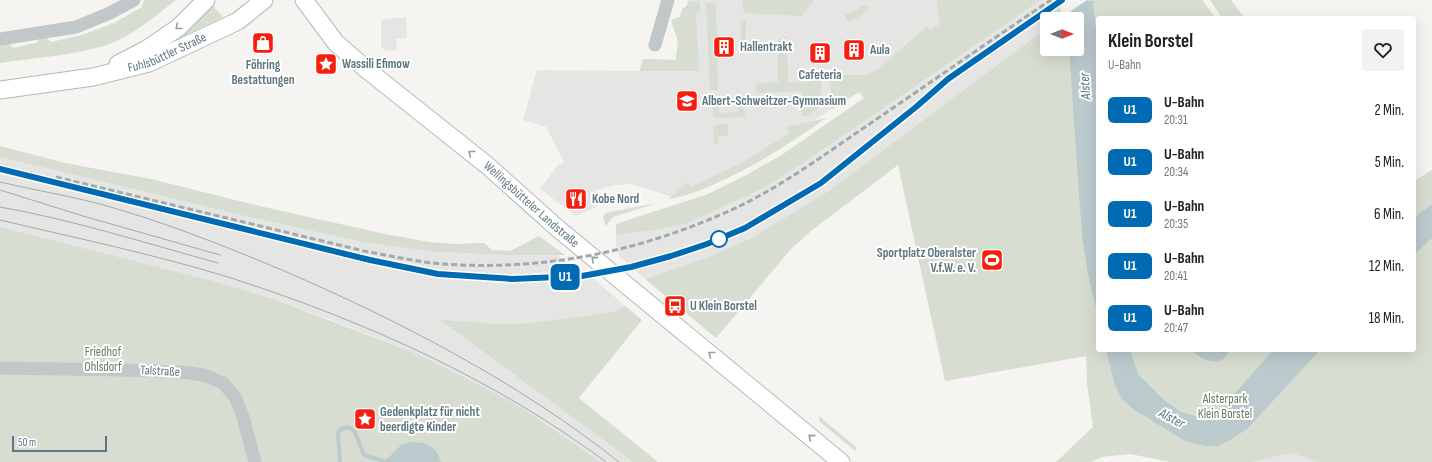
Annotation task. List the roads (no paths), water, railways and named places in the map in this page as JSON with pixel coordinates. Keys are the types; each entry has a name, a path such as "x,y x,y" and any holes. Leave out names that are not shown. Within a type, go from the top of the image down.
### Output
{"main road":[{"name":"Fuhlsbüttler Straße","path":"93,77 147,49 179,27 206,0"},
{"name":"Fuhlsbüttler Straße","path":"0,90 93,77 149,63 238,21 264,0"},
{"name":"Wellingsbütteler Landstraße","path":"304,0 336,43 366,69 488,166 556,227 841,462"}],"street":[{"path":"0,39 76,27 110,13 134,0"},
{"path":"655,45 668,0"},
{"name":"Talstraße","path":"0,368 182,372 204,375 223,383 235,397 243,417 255,462"}],"water":[{"name":"Alster","path":"1061,0 1093,1 1096,31 1096,308 1088,274 1082,236 1069,56 1084,56 1084,12 1063,12"},
{"path":"1432,204 1432,238 1416,253 1416,216"},
{"name":"Alster","path":"1107,352 1131,352 1138,374 1164,400 1181,412 1196,416 1225,406 1271,352 1318,352 1247,429 1218,446 1205,446 1185,441 1133,409 1122,399 1115,385"},
{"path":"1193,352 1228,352 1222,360 1217,361 1206,360"},
{"path":"410,442 430,446 439,456 441,462 383,461 400,446"}],"waterway":[{"path":"340,462 338,435 339,431 345,428 353,430 364,455 383,461"}],"tram line":[{"path":"0,182 72,197 136,215 199,237 282,270 370,310 457,355 540,405 619,462"},
{"path":"0,190 83,216 220,255"},
{"path":"0,207 55,218 218,263"},
{"path":"0,220 200,269 228,277 328,312 377,332 472,378 563,432 606,462"}],"railway":[{"path":"56,177 364,251 423,262 481,265 518,264 590,256 660,238 729,211 765,193 816,161 1051,0"},
{"path":"0,169 370,260 438,274 512,279 582,276 631,267 671,256 707,244 745,228 821,183 916,107 948,79 1062,0"}],"metro line":[{"name":"U1","path":"0,169 370,260 438,274 512,279 542,279 582,276 631,267 671,256 707,244 745,228 821,183 916,107 948,79 1062,0"}],"place":[{"name":"Föhring Bestattungen","path":"263,43"},
{"name":"Hallentrakt","path":"724,47"},
{"name":"Aula","path":"854,50"},
{"name":"Cafeteria","path":"820,53"},
{"name":"Wassili Efimow","path":"326,64"},
{"name":"Albert-Schweitzer-Gymnasium","path":"687,101"},
{"name":"Kobe Nord","path":"576,199"},
{"name":"Sportplatz Oberalster V.f.W. e. V.","path":"992,260"},
{"name":"U Klein Borstel","path":"675,306"},
{"name":"Gedenkplatz für nicht beerdigte Kinder","path":"365,419"}],"park label":[{"name":"Friedhof Ohlsdorf","path":"103,360"},
{"name":"Alsterpark Klein Borstel","path":"1225,406"}]}
